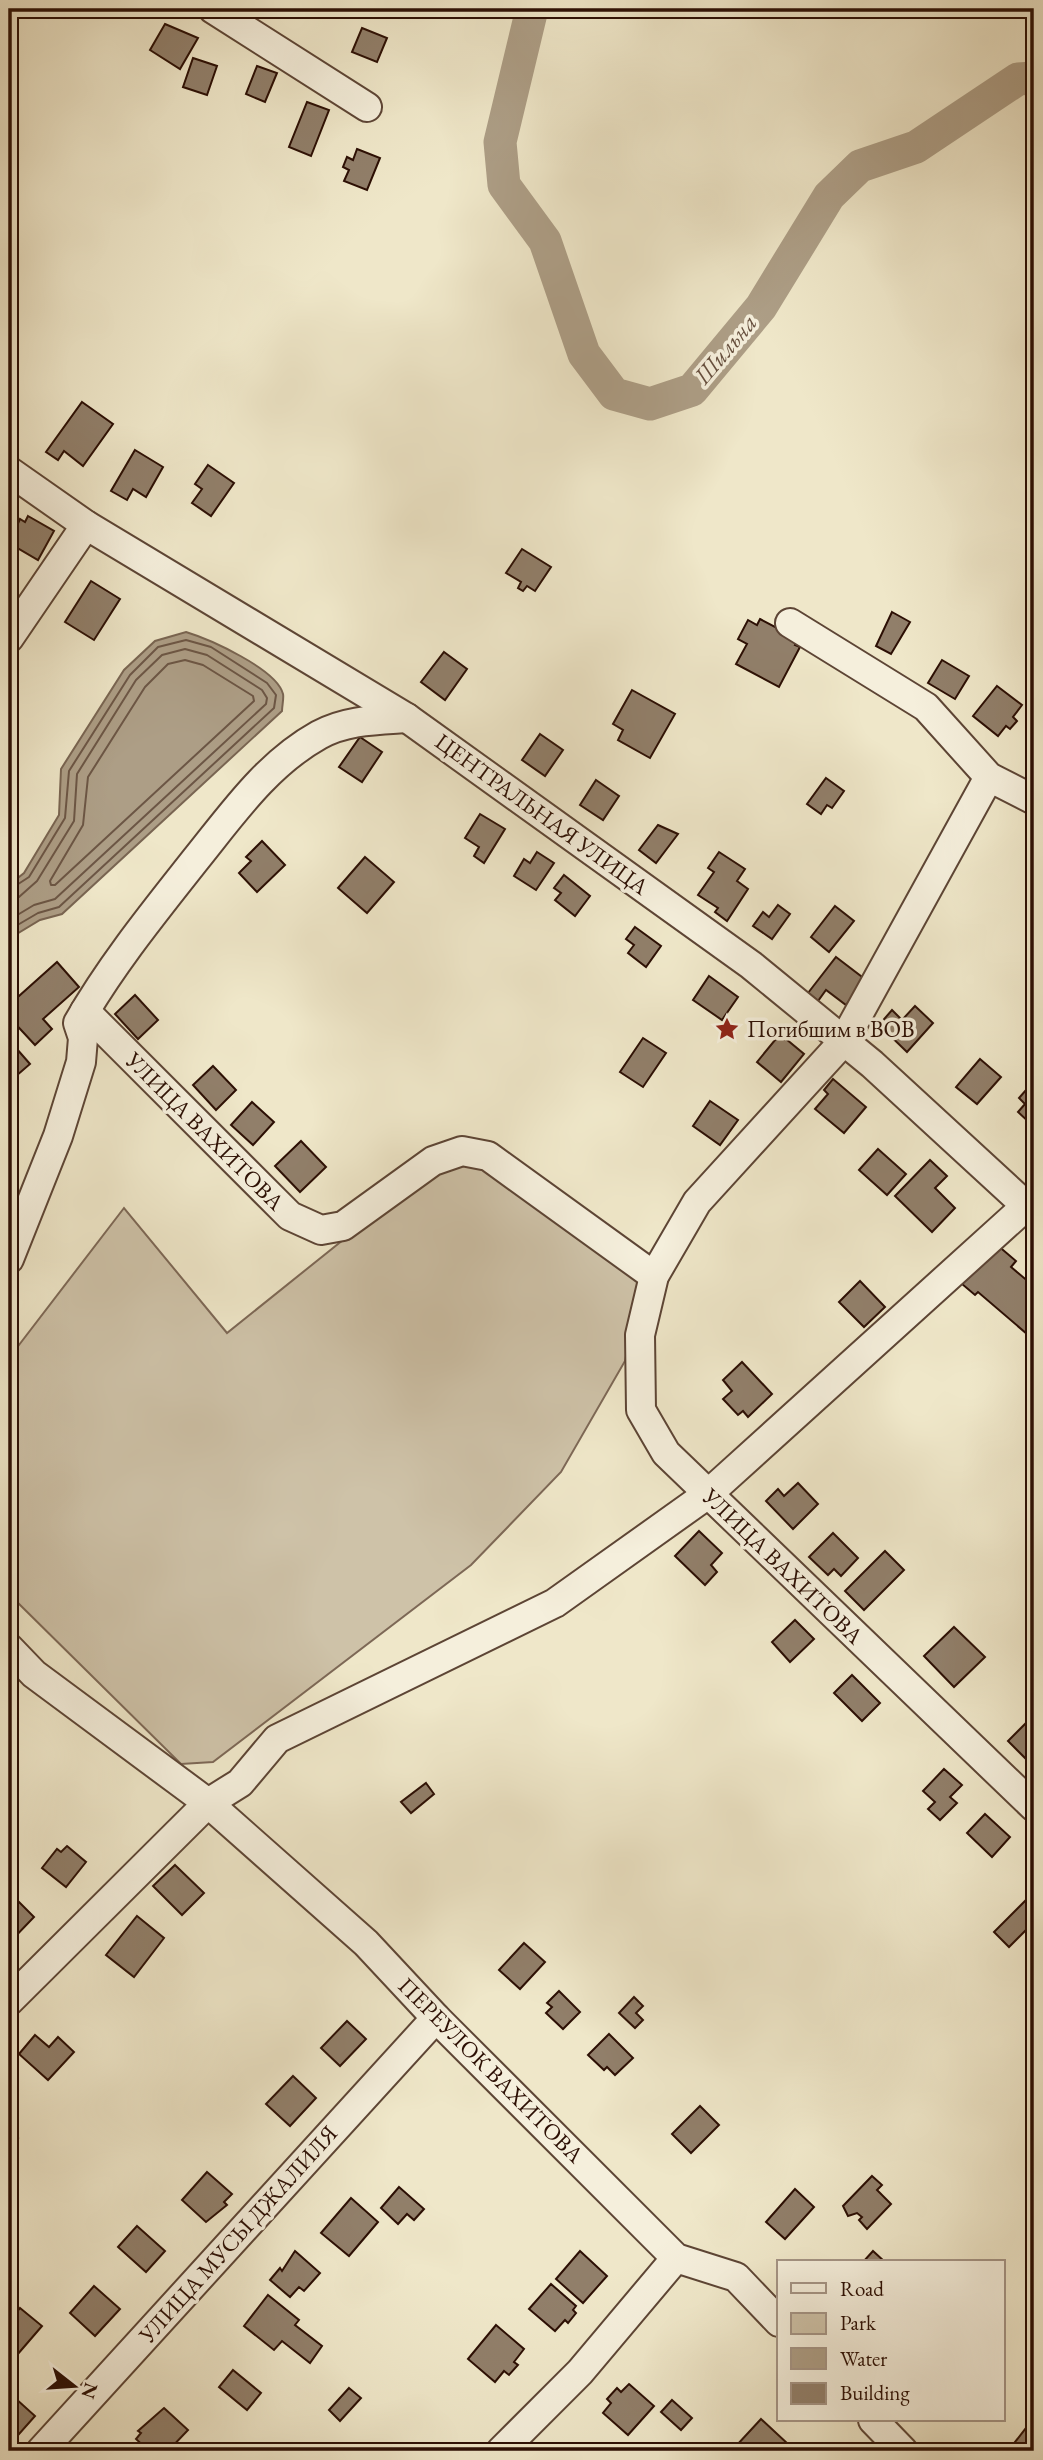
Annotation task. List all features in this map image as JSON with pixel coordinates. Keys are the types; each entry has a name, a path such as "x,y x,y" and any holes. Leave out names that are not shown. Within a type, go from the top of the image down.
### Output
{"street":[{"path":"213,9 367,107"},
{"name":"ЦЕНТРАЛЬНАЯ УЛИЦА","path":"9,471 86,525 369,692 751,965 872,1064 1031,1206"},
{"path":"9,638 86,525"},
{"path":"790,623 926,707 989,777 1034,800"},
{"path":"349,722 369,692"},
{"path":"9,1259 58,1136 81,1062 83,1038 78,1023 160,904 247,796 281,760 320,734 349,722 407,718"},
{"name":"УЛИЦА ВАХИТОВА","path":"989,777 843,1042 697,1202 654,1276 640,1335 641,1410 666,1453 1034,1807"},
{"name":"УЛИЦА ВАХИТОВА","path":"85,1011 290,1216 321,1230 343,1226 433,1161 462,1151 488,1156 654,1276"},
{"path":"9,2001 208,1803 240,1783 277,1739 555,1603 708,1494 1031,1206"},
{"name":"ПЕРЕУЛОК ВАХИТОВА","path":"9,1648 34,1674 208,1803 366,1943 436,2018 590,2169 676,2258 736,2277 777,2320"},
{"name":"УЛИЦА МУСЫ ДЖАЛИЛЯ","path":"41,2451 436,2018"},
{"path":"501,2451 580,2372 676,2258"},
{"path":"875,2422 903,2451"}],"green space":[{"path":"445,1162 485,1163 640,1283 625,1361 561,1472 471,1565 213,1762 181,1764 9,1594 9,1358 124,1208 227,1333 429,1171"}],"water":[{"path":"186,632 241,656 269,675 283,694 282,711 62,914 40,920 10,938 9,885 24,873 59,815 61,769 124,670 155,641"}],"building":[{"path":"165,24 198,38 180,69 150,50"},
{"path":"362,28 387,38 377,62 352,52"},
{"path":"193,58 217,66 207,95 183,87"},
{"path":"257,66 277,73 265,102 246,94"},
{"path":"307,102 329,110 311,156 289,147"},
{"path":"357,149 380,158 367,190 344,181 349,170 343,167 347,157 353,160"},
{"path":"82,402 113,424 83,466 64,451 58,460 46,452"},
{"path":"135,450 163,467 146,497 133,489 127,500 111,491"},
{"path":"208,465 234,483 211,516 192,503 202,489 195,484"},
{"path":"28,516 54,531 38,560 9,543 20,519 25,522"},
{"path":"522,549 551,567 535,591 527,586 523,591 518,588 521,582 506,573"},
{"path":"91,581 120,599 94,640 65,622"},
{"path":"892,612 910,622 891,654 876,646"},
{"path":"760,619 798,639 795,645 800,647 779,687 736,664 747,644 738,639 748,620 757,625"},
{"path":"444,652 467,669 445,700 421,682"},
{"path":"942,660 969,676 955,699 928,683"},
{"path":"997,686 1022,705 1013,717 1017,721 1010,729 1006,726 998,736 973,716"},
{"path":"632,690 675,714 650,758 618,740 623,730 613,724"},
{"path":"540,734 563,750 545,776 522,760"},
{"path":"360,737 382,752 362,782 339,767"},
{"path":"826,778 844,791 832,808 827,805 821,814 807,804"},
{"path":"596,780 619,796 603,820 580,805"},
{"path":"480,814 505,829 484,863 474,856 479,847 465,838"},
{"path":"658,825 678,834 656,863 639,850"},
{"path":"262,841 285,865 257,892 239,873 251,861 246,857"},
{"path":"537,852 554,863 536,890 514,876 524,859 530,863"},
{"path":"719,852 745,869 737,881 748,889 727,921 715,912 718,908 698,895 714,872 708,868"},
{"path":"365,857 394,882 367,913 338,888"},
{"path":"564,875 590,896 575,916 555,900 561,893 554,888"},
{"path":"778,905 790,914 772,939 753,926 763,912 769,917"},
{"path":"835,906 854,921 829,952 811,937"},
{"path":"635,927 661,946 646,967 628,953 634,945 626,939"},
{"path":"836,957 866,980 846,1005 826,990 818,1001 808,993"},
{"path":"57,962 79,987 43,1019 52,1029 35,1045 9,1017 9,1005"},
{"path":"709,976 738,997 722,1020 693,1000"},
{"path":"135,995 158,1020 138,1039 115,1014"},
{"path":"915,1006 933,1023 907,1052 879,1025 892,1010 902,1020"},
{"path":"780,1034 804,1054 781,1082 757,1062"},
{"path":"643,1038 666,1053 643,1087 620,1072"},
{"path":"9,1040 30,1064 9,1082"},
{"path":"980,1059 1001,1077 977,1104 956,1087"},
{"path":"213,1066 236,1090 216,1110 193,1085"},
{"path":"833,1079 866,1107 844,1133 815,1109 828,1094 824,1090"},
{"path":"1034,1081 1032,1125 1018,1112 1025,1104 1019,1098"},
{"path":"710,1101 738,1120 720,1145 693,1126"},
{"path":"252,1102 274,1122 253,1145 231,1125"},
{"path":"301,1141 326,1167 300,1192 275,1166"},
{"path":"878,1149 906,1174 887,1195 859,1170"},
{"path":"930,1160 947,1176 935,1188 955,1208 932,1232 895,1196"},
{"path":"996,1244 1016,1261 1011,1267 1030,1283 1034,1279 1034,1340 978,1292 975,1295 962,1284"},
{"path":"860,1281 885,1307 864,1327 839,1302"},
{"path":"742,1362 772,1394 748,1417 743,1411 738,1415 723,1399 732,1391 723,1380"},
{"path":"798,1483 818,1504 793,1529 766,1501 778,1489 784,1496"},
{"path":"699,1531 722,1553 711,1565 717,1572 705,1585 675,1556"},
{"path":"833,1533 858,1558 841,1576 834,1569 828,1575 809,1557"},
{"path":"885,1551 904,1570 864,1610 845,1591"},
{"path":"795,1620 814,1639 790,1662 772,1642"},
{"path":"954,1627 985,1657 954,1687 924,1656"},
{"path":"852,1675 880,1703 862,1721 834,1693"},
{"path":"1032,1717 1034,1719 1034,1767 1008,1741"},
{"path":"944,1769 962,1785 950,1797 957,1803 940,1820 928,1809 935,1802 923,1791"},
{"path":"426,1783 434,1794 411,1813 401,1802"},
{"path":"985,1814 1010,1837 992,1857 967,1833"},
{"path":"67,1846 86,1862 66,1887 42,1868 57,1849 61,1852"},
{"path":"175,1865 204,1893 182,1915 153,1886"},
{"path":"9,1892 34,1917 9,1943"},
{"path":"1034,1892 1034,1922 1009,1947 994,1932"},
{"path":"137,1916 164,1938 134,1977 106,1955"},
{"path":"524,1943 545,1962 520,1989 499,1970"},
{"path":"559,1991 580,2012 563,2029 546,2013 552,2007 547,2003"},
{"path":"634,1997 643,2006 636,2013 643,2020 635,2028 619,2013"},
{"path":"347,2021 366,2039 340,2066 321,2048"},
{"path":"609,2034 633,2058 615,2075 607,2067 604,2070 588,2055"},
{"path":"35,2035 49,2047 58,2037 74,2052 48,2080 19,2054"},
{"path":"293,2076 316,2098 290,2126 266,2104"},
{"path":"700,2106 719,2125 691,2153 672,2134"},
{"path":"9,2130 18,2138 9,2149"},
{"path":"207,2172 232,2194 224,2202 227,2205 206,2222 182,2200"},
{"path":"872,2176 882,2185 877,2190 891,2204 867,2229 859,2220 862,2217 857,2213 848,2216 843,2206"},
{"path":"399,2187 424,2209 414,2220 407,2214 398,2224 381,2208"},
{"path":"795,2189 814,2207 785,2239 766,2222"},
{"path":"351,2198 378,2222 349,2256 321,2233"},
{"path":"137,2226 165,2251 146,2272 118,2247"},
{"path":"295,2251 320,2273 304,2291 299,2287 290,2297 270,2280 280,2268 282,2271"},
{"path":"580,2251 607,2276 583,2303 556,2279"},
{"path":"873,2251 883,2260 865,2260"},
{"path":"551,2284 576,2306 573,2310 576,2313 568,2323 565,2320 555,2331 529,2309"},
{"path":"94,2286 120,2309 95,2336 70,2313"},
{"path":"268,2295 299,2320 295,2325 322,2346 310,2363 282,2341 274,2350 244,2326"},
{"path":"20,2308 42,2326 17,2355 9,2348 9,2321"},
{"path":"496,2325 524,2349 514,2362 518,2365 509,2375 504,2371 495,2382 468,2359"},
{"path":"233,2370 261,2393 247,2410 219,2387"},
{"path":"629,2384 654,2406 628,2435 603,2413 611,2403 607,2399 617,2388 621,2392"},
{"path":"349,2388 361,2398 340,2421 329,2410"},
{"path":"15,2398 35,2416 12,2442 9,2440 9,2405"},
{"path":"672,2400 692,2418 681,2430 661,2412"},
{"path":"164,2408 188,2430 168,2451 149,2451 136,2439 141,2433 138,2431"},
{"path":"761,2419 788,2444 781,2451 741,2451 736,2446"},
{"path":"1026,2428 1034,2434 1034,2451 1008,2451"}],"waterway":[{"name":"Шильна","path":"532,9 500,142 504,185 545,241 584,354 614,394 650,404 692,390 761,307 829,196 860,166 916,147 1018,79 1034,78"}],"place":[{"name":"Погибшим в ВОВ","path":"727,1029"}]}
